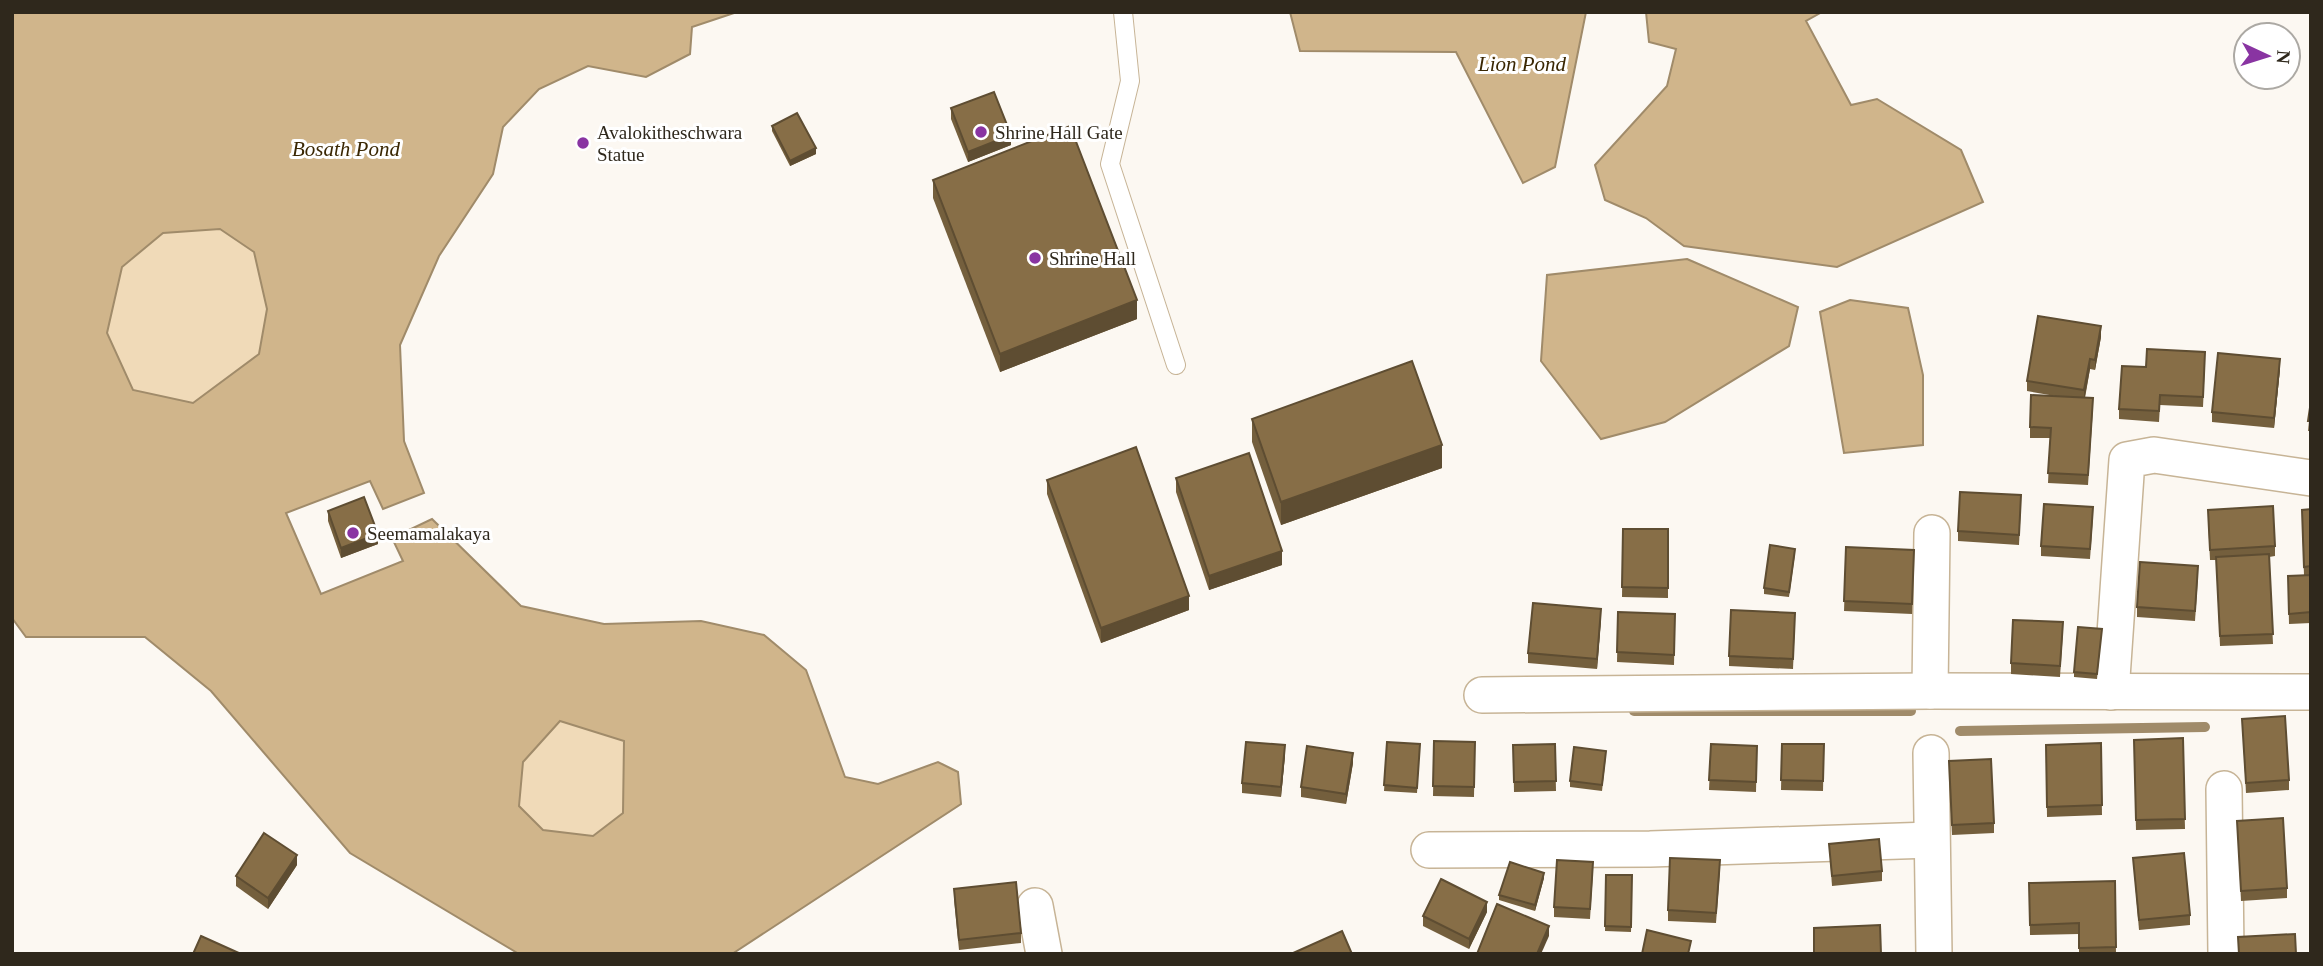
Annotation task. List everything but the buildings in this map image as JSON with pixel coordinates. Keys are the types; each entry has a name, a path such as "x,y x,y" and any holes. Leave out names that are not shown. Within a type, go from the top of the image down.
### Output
{"street":[{"path":"2111,692 2127,460 2154,455 2311,478"},
{"path":"1930,691 1932,533"},
{"path":"1482,695 1930,691 2311,692"},
{"path":"1931,753 1934,954"},
{"path":"2224,789 2226,954"},
{"path":"1429,850 1650,849 1931,840"},
{"path":"1035,906 1044,954"}],"lane":[{"path":"1123,12 1130,81 1110,164 1176,365"}],"shaded area":[{"path":"221,229 254,252 267,309 259,355 193,403 133,390 107,334 122,267 163,233"},
{"path":"560,721 624,740 623,813 593,836 543,830 519,806 523,762"}],"water":[{"name":"Bosath Pond","path":"12,12 737,12 692,27 690,54 646,77 588,66 539,89 503,127 493,174 439,256 400,345 404,441 424,493 383,509 370,481 286,513 321,594 403,561 392,538 432,519 521,606 604,624 701,621 764,635 806,670 845,777 878,784 938,762 958,772 961,804 732,954 519,954 350,853 211,691 145,637 26,637 12,618","holes":["220,229 254,252 267,309 259,354 193,403 133,390 107,333 122,267 163,233","560,721 624,741 623,813 593,836 543,830 519,806 523,762"]},
{"name":"Lion Pond","path":"1290,12 1586,12 1555,167 1523,183 1456,52 1300,51"},
{"path":"1646,12 1822,12 1806,21 1851,105 1877,99 1961,150 1983,202 1837,267 1684,246 1646,218 1605,200 1595,165 1667,86 1676,49 1649,42"},
{"path":"1687,259 1798,307 1789,346 1665,422 1601,439 1541,361 1547,275"},
{"path":"1850,300 1908,308 1923,375 1923,445 1844,453 1820,312"}],"waterway":[{"path":"1634,711 1911,711"},
{"path":"1960,731 2205,727"}],"place":[{"name":"Shrine Hall Gate","path":"981,132"},
{"name":"Avalokitheschwara Statue","path":"583,143"},
{"name":"Shrine Hall","path":"1035,258"},
{"name":"Seemamalakaya","path":"353,533"}]}
